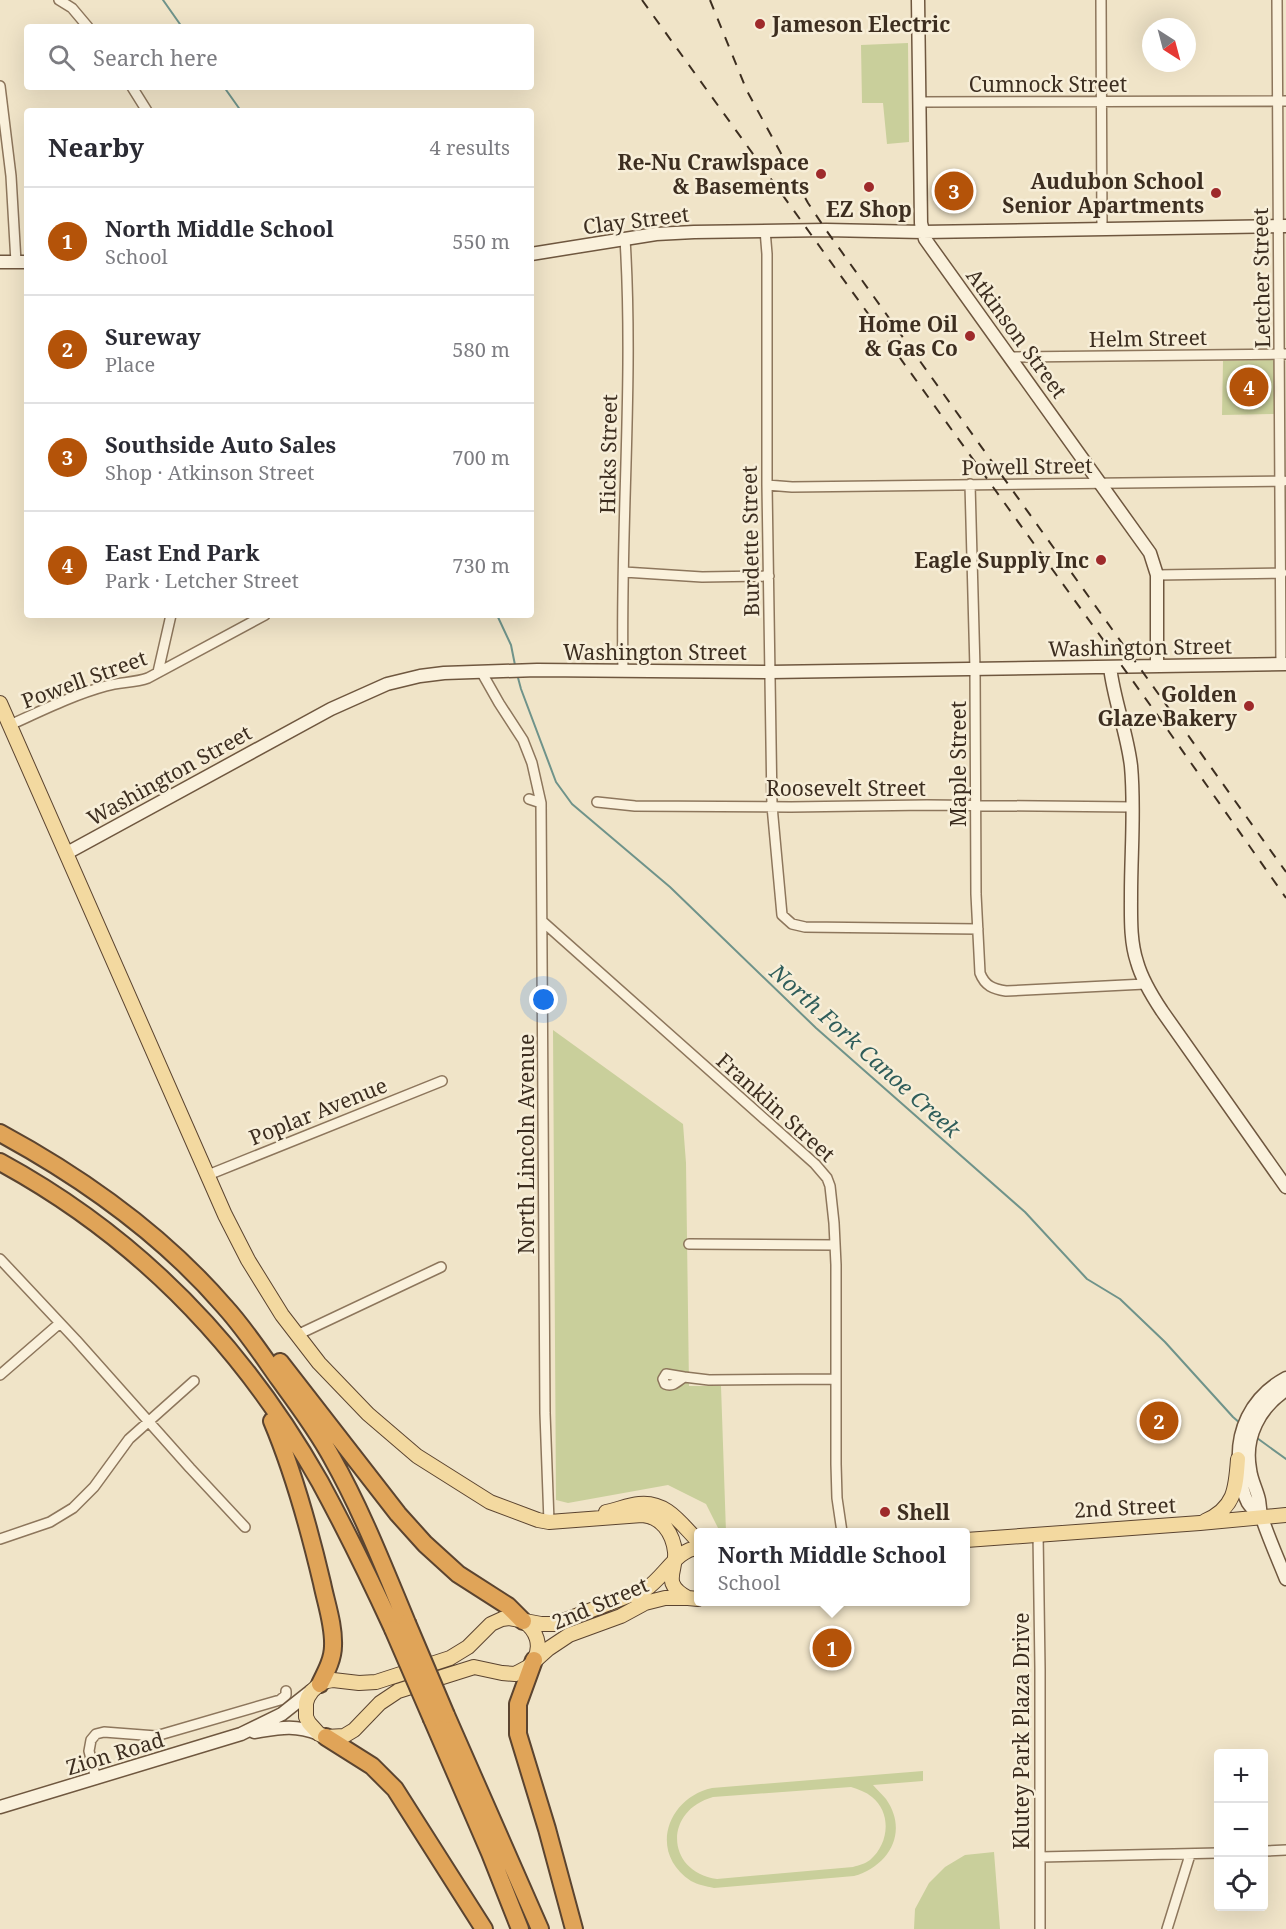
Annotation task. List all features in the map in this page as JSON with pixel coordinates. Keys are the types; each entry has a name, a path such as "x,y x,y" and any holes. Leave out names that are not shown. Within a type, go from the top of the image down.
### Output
{"highway":[{"path":"0,1133 86,1185 163,1244 278,1359 398,1514 424,1544 458,1574 508,1606 523,1621"},
{"path":"0,1162 76,1208 139,1257 191,1307 239,1363 291,1435 400,1626"},
{"path":"202,1282 244,1329 333,1458 360,1513 400,1626 439,1717 520,1929"},
{"path":"239,1363 267,1410 278,1434 292,1470 316,1559 329,1614 333,1646 331,1660 316,1687"},
{"path":"534,1660 519,1704 518,1734 547,1829 573,1929"},
{"path":"439,1717 507,1852 540,1929"},
{"path":"322,1735 372,1766 395,1789 484,1929"}],"main road":[{"path":"0,703 225,1215 248,1260 282,1315 319,1363 400,1443 490,1502 549,1522 642,1515 656,1518 671,1538 675,1560"},
{"path":"1200,1523 1220,1513 1232,1498 1241,1454"},
{"path":"578,1519 639,1504 650,1504 667,1510 694,1536"},
{"name":"2nd Street","path":"970,1540 1286,1515"},
{"name":"2nd Street","path":"316,1687 338,1680 365,1683 389,1678 455,1655 475,1642 496,1621 509,1618 541,1624 555,1624 636,1594 656,1582 680,1554 694,1548"},
{"name":"2nd Street","path":"675,1560 671,1577 674,1585 679,1592 693,1598"},
{"name":"2nd Street","path":"322,1735 339,1738 348,1734 380,1702 398,1691 474,1667 515,1674 569,1635 664,1598 693,1598"},
{"name":"2nd Street","path":"523,1621 531,1628 538,1640 538,1652 534,1660"},
{"path":"316,1687 306,1703 306,1717 322,1735"}],"street":[{"path":"59,0 72,8 85,24"},
{"name":"Atkinson Street","path":"918,0 921,223 925,239 1150,553 1157,575 1157,666"},
{"path":"1101,0 1102,230"},
{"name":"Letcher Street","path":"1277,0 1281,101 1284,664"},
{"path":"0,86 21,262 0,262"},
{"path":"134,90 145,108"},
{"name":"Cumnock Street","path":"919,102 1281,101"},
{"name":"Clay Street","path":"534,254 625,239 694,232 765,230 923,232 1282,226"},
{"name":"Burdette Street","path":"765,230 772,806 782,915 792,924 805,927 978,929"},
{"name":"Hicks Street","path":"623,670 622,609 628,361 625,239"},
{"name":"Helm Street","path":"1010,357 1283,354"},
{"name":"Powell Street","path":"767,485 792,487 1283,481"},
{"name":"Maple Street","path":"970,484 980,973 987,985 996,990 1145,984"},
{"path":"624,572 702,577 769,576"},
{"path":"1157,575 1282,573"},
{"path":"158,672 170,618"},
{"name":"Powell Street","path":"10,725 88,692 107,686 141,681 259,618"},
{"name":"Washington Street","path":"67,853 311,720 387,684 444,673 537,670 770,672 1284,664"},
{"path":"1110,667 1115,701 1126,737 1131,764 1132,937 1136,961 1145,984 1162,1011 1286,1187"},
{"name":"North Lincoln Avenue","path":"482,673 523,740 532,763 541,803 545,1413 549,1522"},
{"path":"529,799 541,803"},
{"name":"Roosevelt Street","path":"597,802 635,806 1132,807"},
{"name":"Franklin Street","path":"542,921 822,1171 827,1178 832,1195 835,1245 837,1498 841,1528"},
{"name":"Poplar Avenue","path":"208,1175 442,1081"},
{"path":"689,1244 835,1245"},
{"path":"0,1260 245,1527"},
{"path":"297,1335 441,1267"},
{"path":"0,1375 60,1323"},
{"path":"684,1377 709,1380 835,1379"},
{"path":"1286,1378 1269,1389 1257,1410 1251,1438 1241,1454 1243,1488 1249,1504 1261,1517 1286,1579"},
{"path":"0,1539 50,1521 73,1508 94,1487 122,1448 147,1421 194,1381"},
{"path":"1257,1410 1286,1390"},
{"name":"Klutey Park Plaza Drive","path":"1038,1533 1040,1929"},
{"name":"Zion Road","path":"0,1807 241,1734 282,1714 316,1687"},
{"path":"96,1779 89,1751 91,1740 96,1734 104,1732 142,1736 163,1734 280,1700 286,1695 286,1691"},
{"name":"Zion Road","path":"241,1734 292,1727 322,1735"},
{"path":"1268,1851 1286,1850"},
{"path":"1040,1857 1214,1853"},
{"path":"1167,1929 1190,1855"}],"green space":[{"path":"908,43 909,142 887,144 883,103 862,103 861,45"},
{"path":"1276,360 1276,414 1222,415 1223,361"},
{"path":"553,1030 683,1124 686,1163 689,1386 721,1386 726,1528 718,1528 706,1504 668,1485 568,1503 556,1500"},
{"path":"923,1771 923,1781 873,1785 886,1799 893,1811 896,1824 892,1846 886,1856 866,1871 854,1876 714,1888 691,1881 678,1869 670,1856 667,1842 668,1828 674,1814 696,1794 712,1788","holes":["851,1787 872,1797 883,1811 885,1820 886,1828 881,1846 870,1860 864,1863 853,1867 717,1879 700,1874 688,1865 680,1854 677,1841 679,1827 685,1815 697,1804 713,1797"]},
{"path":"994,1852 1000,1929 914,1929 915,1909 929,1883 945,1867 965,1855"}],"waterway":[{"name":"North Fork Canoe Creek","path":"163,0 180,24"},
{"name":"North Fork Canoe Creek","path":"226,90 239,108"},
{"name":"North Fork Canoe Creek","path":"498,618 511,645 515,665"},
{"name":"North Fork Canoe Creek","path":"517,674 556,782 572,804 670,887 816,1028 1025,1212 1087,1279 1120,1299 1165,1342 1241,1424"},
{"name":"North Fork Canoe Creek","path":"1257,1438 1286,1459"}],"railway":[{"path":"642,0 1153,709 1286,898"},
{"path":"710,0 747,91 808,203 1286,872"}],"place":[{"name":"Jameson Electric","path":"760,24"},
{"name":"Re-Nu Crawlspace & Basements","path":"821,174"},
{"name":"EZ Shop","path":"869,187"},
{"name":"Southside Auto Sales","path":"954,191"},
{"name":"Audubon School Senior Apartments","path":"1216,193"},
{"name":"Home Oil & Gas Co","path":"970,336"},
{"name":"East End Park","path":"1249,387"},
{"name":"Eagle Supply Inc","path":"1101,560"},
{"name":"Golden Glaze Bakery","path":"1249,706"},
{"name":"Sureway","path":"1159,1421"},
{"name":"Shell","path":"885,1512"},
{"name":"North Middle School","path":"832,1648"}]}
